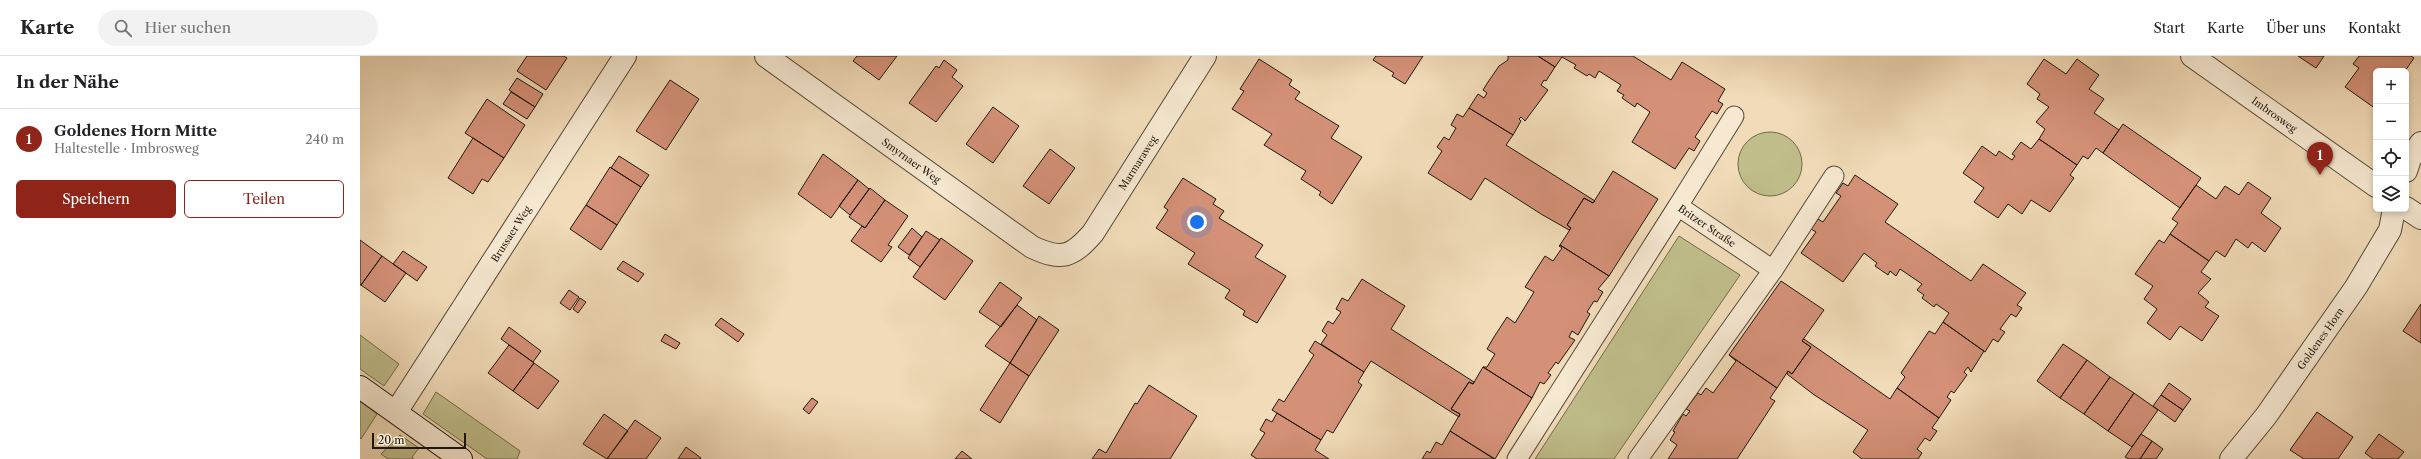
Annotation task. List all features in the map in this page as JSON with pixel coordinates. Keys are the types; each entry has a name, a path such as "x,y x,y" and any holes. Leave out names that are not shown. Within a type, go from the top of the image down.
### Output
{"street":[{"name":"Brussaer Weg","path":"396,412 625,56"},
{"name":"Smyrnaer Weg","path":"766,56 1032,247 1048,255 1060,256"},
{"name":"Marmaraweg","path":"1060,256 1072,254 1080,249 1093,234 1205,56"},
{"name":"Imbrosweg","path":"2192,56 2373,184"},
{"path":"2409,162 2421,143"},
{"path":"2409,210 2421,218"},
{"name":"Goldenes Horn","path":"2231,459 2266,416 2356,287 2390,230 2393,212"},
{"path":"360,387 461,459"}],"lane":[{"path":"1678,206 1734,116"},
{"path":"1638,459 1772,270 1834,176"},
{"name":"Britzer Straße","path":"1517,459 1678,206 1772,270"}],"shaded area":[{"path":"1764,132 1776,132 1793,141 1800,152 1802,164 1800,176 1793,187 1776,196 1764,196 1752,191 1743,182 1738,170 1738,158 1743,146 1752,137"},
{"path":"1679,236 1740,275 1614,459 1535,459"},
{"path":"360,335 399,364 384,386 360,369"},
{"path":"436,392 520,451 517,459 487,459 423,414"},
{"path":"360,401 377,414 361,439 360,438"},
{"path":"400,435 419,448 412,457 414,459 388,459 381,454"}],"building":[{"path":"527,56 564,56 567,58 546,90 517,71"},
{"path":"857,56 897,56 879,80 853,61"},
{"path":"1376,56 1423,56 1405,84 1392,76 1394,73 1373,60"},
{"path":"1508,56 1538,56 1555,67 1546,81 1544,80 1541,85 1548,90 1525,121 1521,117 1519,119 1521,121 1513,135 1469,108 1478,94 1484,98 1487,93 1483,90 1499,66 1508,60"},
{"path":"1538,56 1633,56 1671,80 1682,62 1725,89 1718,101 1723,104 1717,114 1712,111 1695,137 1700,141 1694,151 1689,148 1675,169 1632,142 1650,112 1637,103 1635,107 1622,98 1624,95 1617,91 1621,85 1599,71 1595,78 1589,74 1587,76 1574,68 1576,65 1562,57 1555,67"},
{"path":"2298,56 2324,56 2316,68"},
{"path":"2359,56 2411,56 2414,58 2407,68 2373,68 2373,107 2345,87 2359,68 2353,64"},
{"path":"1259,59 1292,80 1289,85 1300,92 1295,99 1339,126 1331,138 1362,157 1332,204 1319,195 1321,192 1301,179 1306,171 1264,145 1272,134 1232,109 1244,91 1240,89"},
{"path":"2044,59 2066,74 2077,59 2099,75 2089,89 2104,99 2094,113 2119,130 2103,153 2096,148 2088,159 2083,156 2077,165 2039,139 2045,129 2036,122 2049,107 2037,99 2040,94 2027,84"},
{"path":"944,60 957,70 952,77 963,86 936,122 909,103 936,66 939,68"},
{"path":"517,78 543,94 535,107 509,90"},
{"path":"670,80 699,99 666,150 636,131"},
{"path":"511,92 535,107 527,119 503,104"},
{"path":"487,99 525,125 504,158 465,133"},
{"path":"993,107 1019,126 993,163 966,144"},
{"path":"1469,108 1513,135 1506,145 1595,201 1593,203 1584,198 1567,225 1571,228 1569,230 1485,178 1471,200 1428,173 1442,151 1437,147 1444,137 1449,140 1456,128 1451,125 1457,114 1463,117"},
{"path":"2123,124 2201,178 2180,208 2103,153"},
{"path":"473,138 504,158 488,182 482,179 473,194 448,178"},
{"path":"2039,139 2077,165 2070,175 2074,178 2050,212 2031,200 2022,214 2008,204 1998,218 1974,202 1984,188 1963,173 1982,146 1996,156 1999,151 2012,160 2015,156 2012,154 2021,142 2031,149"},
{"path":"1050,149 1075,168 1049,204 1023,186"},
{"path":"823,154 858,180 831,218 798,194"},
{"path":"619,156 649,175 641,187 611,168"},
{"path":"610,167 641,187 617,225 586,205"},
{"path":"1613,171 1658,199 1609,276 1560,245 1571,228 1567,225 1584,198 1593,203"},
{"path":"1855,175 1898,204 1885,222 1971,281 1983,264 2026,293 2017,305 2022,308 2016,317 2011,314 2000,329 2005,332 1998,342 1993,339 1985,352 1943,322 1949,313 1936,304 1934,307 1922,298 1924,295 1917,290 1922,284 1900,269 1896,276 1890,271 1888,275 1875,266 1877,263 1864,253 1843,282 1801,253 1816,232 1811,229 1818,219 1823,222 1841,196 1836,193 1843,183 1848,186"},
{"path":"1183,178 1216,199 1213,204 1224,211 1219,218 1263,245 1255,257 1286,276 1257,323 1243,315 1245,311 1225,298 1230,290 1188,264 1195,253 1156,228 1168,210 1164,207"},
{"path":"858,180 869,189 850,215 839,206"},
{"path":"2248,182 2271,198 2261,213 2281,228 2265,252 2252,242 2248,248 2236,239 2225,257 2216,251 2209,261 2170,234 2178,223 2172,219 2196,185 2216,199 2225,186 2239,195"},
{"path":"870,188 885,200 865,228 849,217"},
{"path":"885,200 908,216 888,245 892,247 881,262 851,241 862,226 865,228"},
{"path":"586,205 617,225 601,250 570,229"},
{"path":"912,228 922,237 909,255 898,247"},
{"path":"926,231 940,240 920,267 908,258"},
{"path":"2170,234 2209,261 2201,272 2211,279 2198,293 2209,302 2205,307 2219,316 2202,341 2180,326 2170,340 2147,323 2157,309 2144,299 2153,286 2135,274 2159,240 2164,243"},
{"path":"941,238 973,261 945,300 913,277"},
{"path":"360,240 382,256 361,285 360,285"},
{"path":"1560,245 1609,276 1598,289 1603,292 1597,302 1594,301 1587,312 1590,314 1578,335 1572,331 1569,337 1575,340 1558,364 1556,362 1548,373 1551,375 1544,384 1540,382 1532,398 1483,367 1487,367 1495,354 1487,349 1507,317 1515,323 1534,292 1525,287 1545,256 1553,261 1562,248 1559,246"},
{"path":"403,251 427,267 417,281 393,264"},
{"path":"382,256 406,273 385,302 361,285"},
{"path":"623,261 644,274 638,282 617,269"},
{"path":"1362,279 1405,306 1391,329 1474,382 1473,384 1469,382 1451,409 1460,414 1459,417 1371,361 1364,372 1321,344 1327,335 1322,331 1328,321 1333,324 1341,312 1336,309 1342,298 1348,301"},
{"path":"1781,281 1824,310 1802,341 1811,347 1792,374 1788,371 1777,388 1729,355"},
{"path":"1000,282 1022,298 1001,327 979,312"},
{"path":"569,290 579,297 570,310 560,303"},
{"path":"580,298 586,302 578,313 573,309"},
{"path":"2421,304 2421,343 2403,331"},
{"path":"1017,305 1037,320 1010,363 985,346"},
{"path":"1039,316 1059,330 1029,376 1010,363"},
{"path":"721,318 744,334 738,342 715,325"},
{"path":"1943,322 1984,351 1971,372 1968,367 1964,372 1967,375 1954,393 1951,391 1947,397 1951,400 1939,418 1897,388 1905,377 1901,373 1929,331 1935,334"},
{"path":"509,327 541,351 533,362 501,339"},
{"path":"665,334 680,343 676,349 661,341"},
{"path":"1804,339 1890,399 1897,388 1939,418 1932,428 1937,431 1930,441 1925,438 1917,449 1922,453 1918,459 1862,459 1853,452 1868,430 1813,394 1787,374 1788,371 1792,374 1811,347 1802,341"},
{"path":"1315,341 1364,372 1358,382 1362,385 1333,433 1327,430 1321,440 1272,410 1279,399 1284,402 1314,355 1309,351"},
{"path":"2063,344 2087,360 2060,398 2037,381"},
{"path":"509,345 534,363 513,391 488,373"},
{"path":"1729,355 1777,388 1770,398 1775,401 1737,459 1668,459 1677,445 1670,440 1675,432 1673,431 1683,414 1686,416 1690,411 1686,409 1698,393 1701,395 1706,388 1713,393 1736,361"},
{"path":"2087,360 2110,377 2084,414 2060,398"},
{"path":"534,363 559,381 538,409 513,391"},
{"path":"1010,363 1029,376 1000,423 980,410"},
{"path":"1483,367 1532,398 1495,459 1450,431 1460,414 1451,409 1469,382 1473,384"},
{"path":"2110,377 2134,393 2108,431 2084,414"},
{"path":"2169,383 2191,399 2183,410 2161,395"},
{"path":"1149,385 1197,416 1170,459 1092,459 1099,449 1106,453 1135,403 1137,404"},
{"path":"2134,393 2158,410 2132,447 2108,431"},
{"path":"2161,395 2183,410 2175,422 2153,406"},
{"path":"812,398 818,402 809,414 803,409"},
{"path":"2317,412 2353,437 2338,459 2304,459 2290,450"},
{"path":"1277,413 1321,440 1315,450 1329,459 1257,459 1251,455 1265,433 1260,430 1266,419 1272,422"},
{"path":"604,414 628,431 607,459 583,444"},
{"path":"635,420 661,438 646,459 607,459"},
{"path":"1450,431 1494,459 1422,459 1427,451 1430,453 1436,442 1442,445"},
{"path":"2141,434 2152,441 2140,459 2129,459 2125,457"},
{"path":"2379,434 2404,452 2398,459 2373,459 2365,453"},
{"path":"2152,441 2163,449 2156,459 2140,459"},
{"path":"686,447 701,458 678,459"},
{"path":"962,451 972,459 955,459"}],"place":[{"name":"Goldenes Horn Mitte","path":"2320,175"}]}
